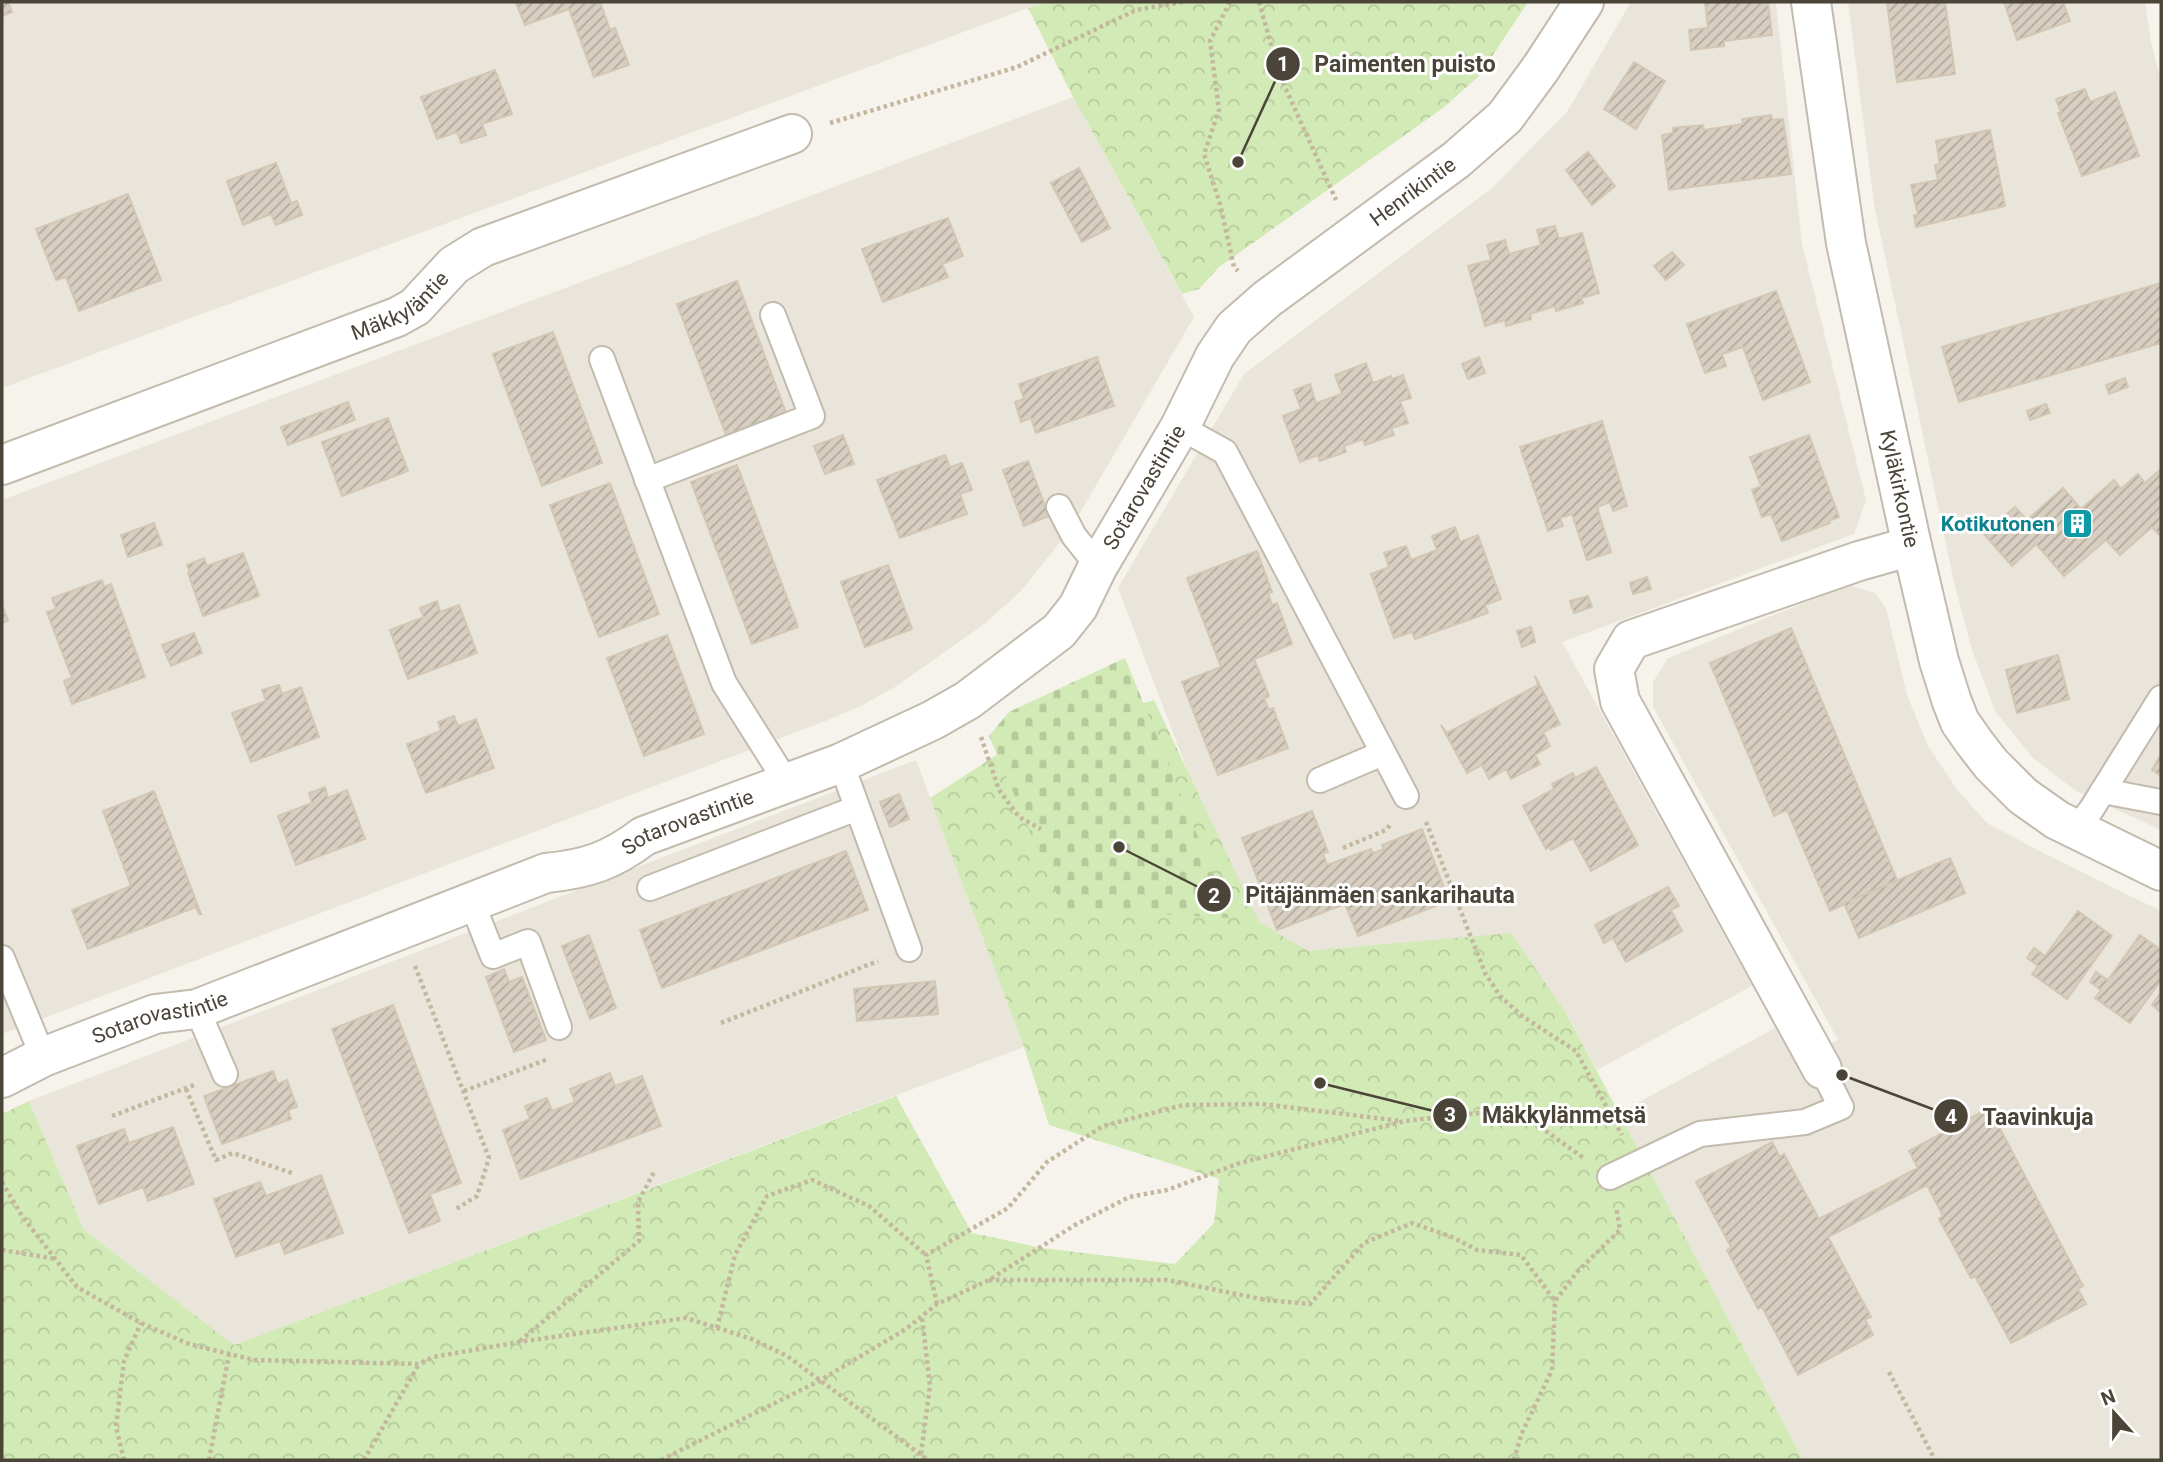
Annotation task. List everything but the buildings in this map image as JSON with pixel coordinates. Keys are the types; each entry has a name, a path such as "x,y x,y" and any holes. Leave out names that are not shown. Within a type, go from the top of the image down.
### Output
{"street":[{"name":"Henrikintie","path":"1214,356 1234,328 1267,299 1456,160 1505,117 1584,2"},
{"name":"Kyläkirkontie","path":"1811,2 1846,243 1939,662 1960,722 1991,764 2023,796 2057,820 2161,871"},
{"name":"Mäkkyläntie","path":"2,466 397,317 415,307 454,265 483,247 792,134"},
{"name":"Sotarovastintie","path":"2,1078 43,1057 155,1014 197,1009 546,873 578,870 621,854 643,836 841,763 933,720 968,700 1059,631 1078,607 1098,566 1180,426 1214,356"},
{"path":"1822,1069 1620,701 1614,669 1631,640 1859,561 1912,546"}],"lane":[{"path":"647,480 812,416 773,315"},
{"path":"602,359 724,683 787,783"},
{"path":"1180,426 1225,453 1406,796"},
{"path":"1059,508 1074,536 1098,566"},
{"path":"2076,830 2161,698"},
{"path":"1320,780 1383,753"},
{"path":"841,763 909,949"},
{"path":"2103,791 2161,802"},
{"path":"650,888 857,808"},
{"path":"472,903 493,956 528,942 559,1027"},
{"path":"2,958 43,1057"},
{"path":"197,1009 225,1074"},
{"path":"1610,1177 1700,1134 1805,1122 1841,1107 1822,1069"}],"path":[{"path":"792,134 1017,67 1136,10 1182,2"},
{"path":"1230,2 1210,41 1219,110 1204,155 1220,204 1234,267 1267,299"},
{"path":"1259,2 1280,76 1352,236"},
{"path":"968,700 999,790 1019,817 1041,829"},
{"path":"1343,848 1386,830 1400,815 1406,796"},
{"path":"1406,796 1426,821 1485,973 1500,996 1522,1016 1576,1051 1637,1163"},
{"path":"401,929 489,1158 477,1196 456,1209"},
{"path":"721,1023 909,949"},
{"path":"464,1091 549,1059"},
{"path":"112,1116 225,1074"},
{"path":"186,1089 216,1160 233,1153 295,1174"},
{"path":"926,1255 1008,1208 1047,1161 1103,1126 1183,1105 1262,1104 1405,1121"},
{"path":"661,1460 819,1381 906,1329 937,1304 989,1280 1075,1225 1129,1197 1167,1190 1240,1163 1405,1121 1516,1109 1610,1177 1620,1230 1577,1272 1555,1301 1552,1370 1521,1435 1514,1460"},
{"path":"519,1342 639,1241 638,1202 654,1172"},
{"path":"717,1328 735,1255 767,1196 813,1180 869,1206 926,1255 937,1304"},
{"path":"2,1182 22,1216 77,1287 141,1323 189,1344 254,1360 419,1364 433,1357 519,1342 686,1318 752,1339 787,1356 928,1460"},
{"path":"989,1280 1167,1280 1266,1300 1310,1304 1364,1243 1412,1223 1452,1237 1477,1250 1521,1255 1555,1301"},
{"path":"2,1250 57,1259"},
{"path":"921,1455 930,1386 922,1316"},
{"path":"124,1460 116,1427 124,1361 141,1323"},
{"path":"209,1460 229,1354"},
{"path":"364,1460 419,1364"},
{"path":"1889,1373 1935,1460"}],"shaded area":[{"path":"2,2 1053,2 1028,8 2,388"},
{"path":"1631,2 1776,2 1802,244 1866,500 1854,534 1562,642 1752,986 1597,1070 1567,1014 1315,1106 1118,588 1244,374 1492,188 1567,112"},
{"path":"1848,2 2145,2 2161,82 2161,830 2076,791 2033,758 1995,711 1972,650 1954,582 1874,204"},
{"path":"1073,97 1194,317 1070,530 1020,592 983,625 895,687 861,706 823,722 2,1034 2,500"},
{"path":"1848,585 1875,593 1886,608 1907,695 1928,746 1956,788 1987,823 2161,911 2161,1460 1803,1460 1619,1113 1775,1028 1794,1061 1838,1040 1653,707 1653,682 1668,658"},
{"path":"916,760 1024,1047 234,1345 84,1230 29,1101"}],"green space":[{"path":"1053,2 1528,2 1479,76 1443,108 1219,267 1199,289 1182,294 1073,97 1028,8"},
{"path":"1125,658 1231,918 1063,909 989,736 1009,712"},
{"path":"1154,700 1259,922 1308,951 1511,933 1566,1013 1803,1460 2,1460 2,1114 29,1101 84,1230 234,1345 896,1096 972,1233 1042,1248 1175,1264 1214,1223 1219,1179 1049,1125 1024,1047 930,798 1026,736"}],"place":[{"name":"Paimenten puisto","path":"1238,162"},
{"name":"Kotikutonen","path":"2078,524"},
{"name":"Pitäjänmäen sankarihauta","path":"1119,847"},
{"name":"Taavinkuja","path":"1842,1075"},
{"name":"Mäkkylänmetsä","path":"1320,1083"}]}
